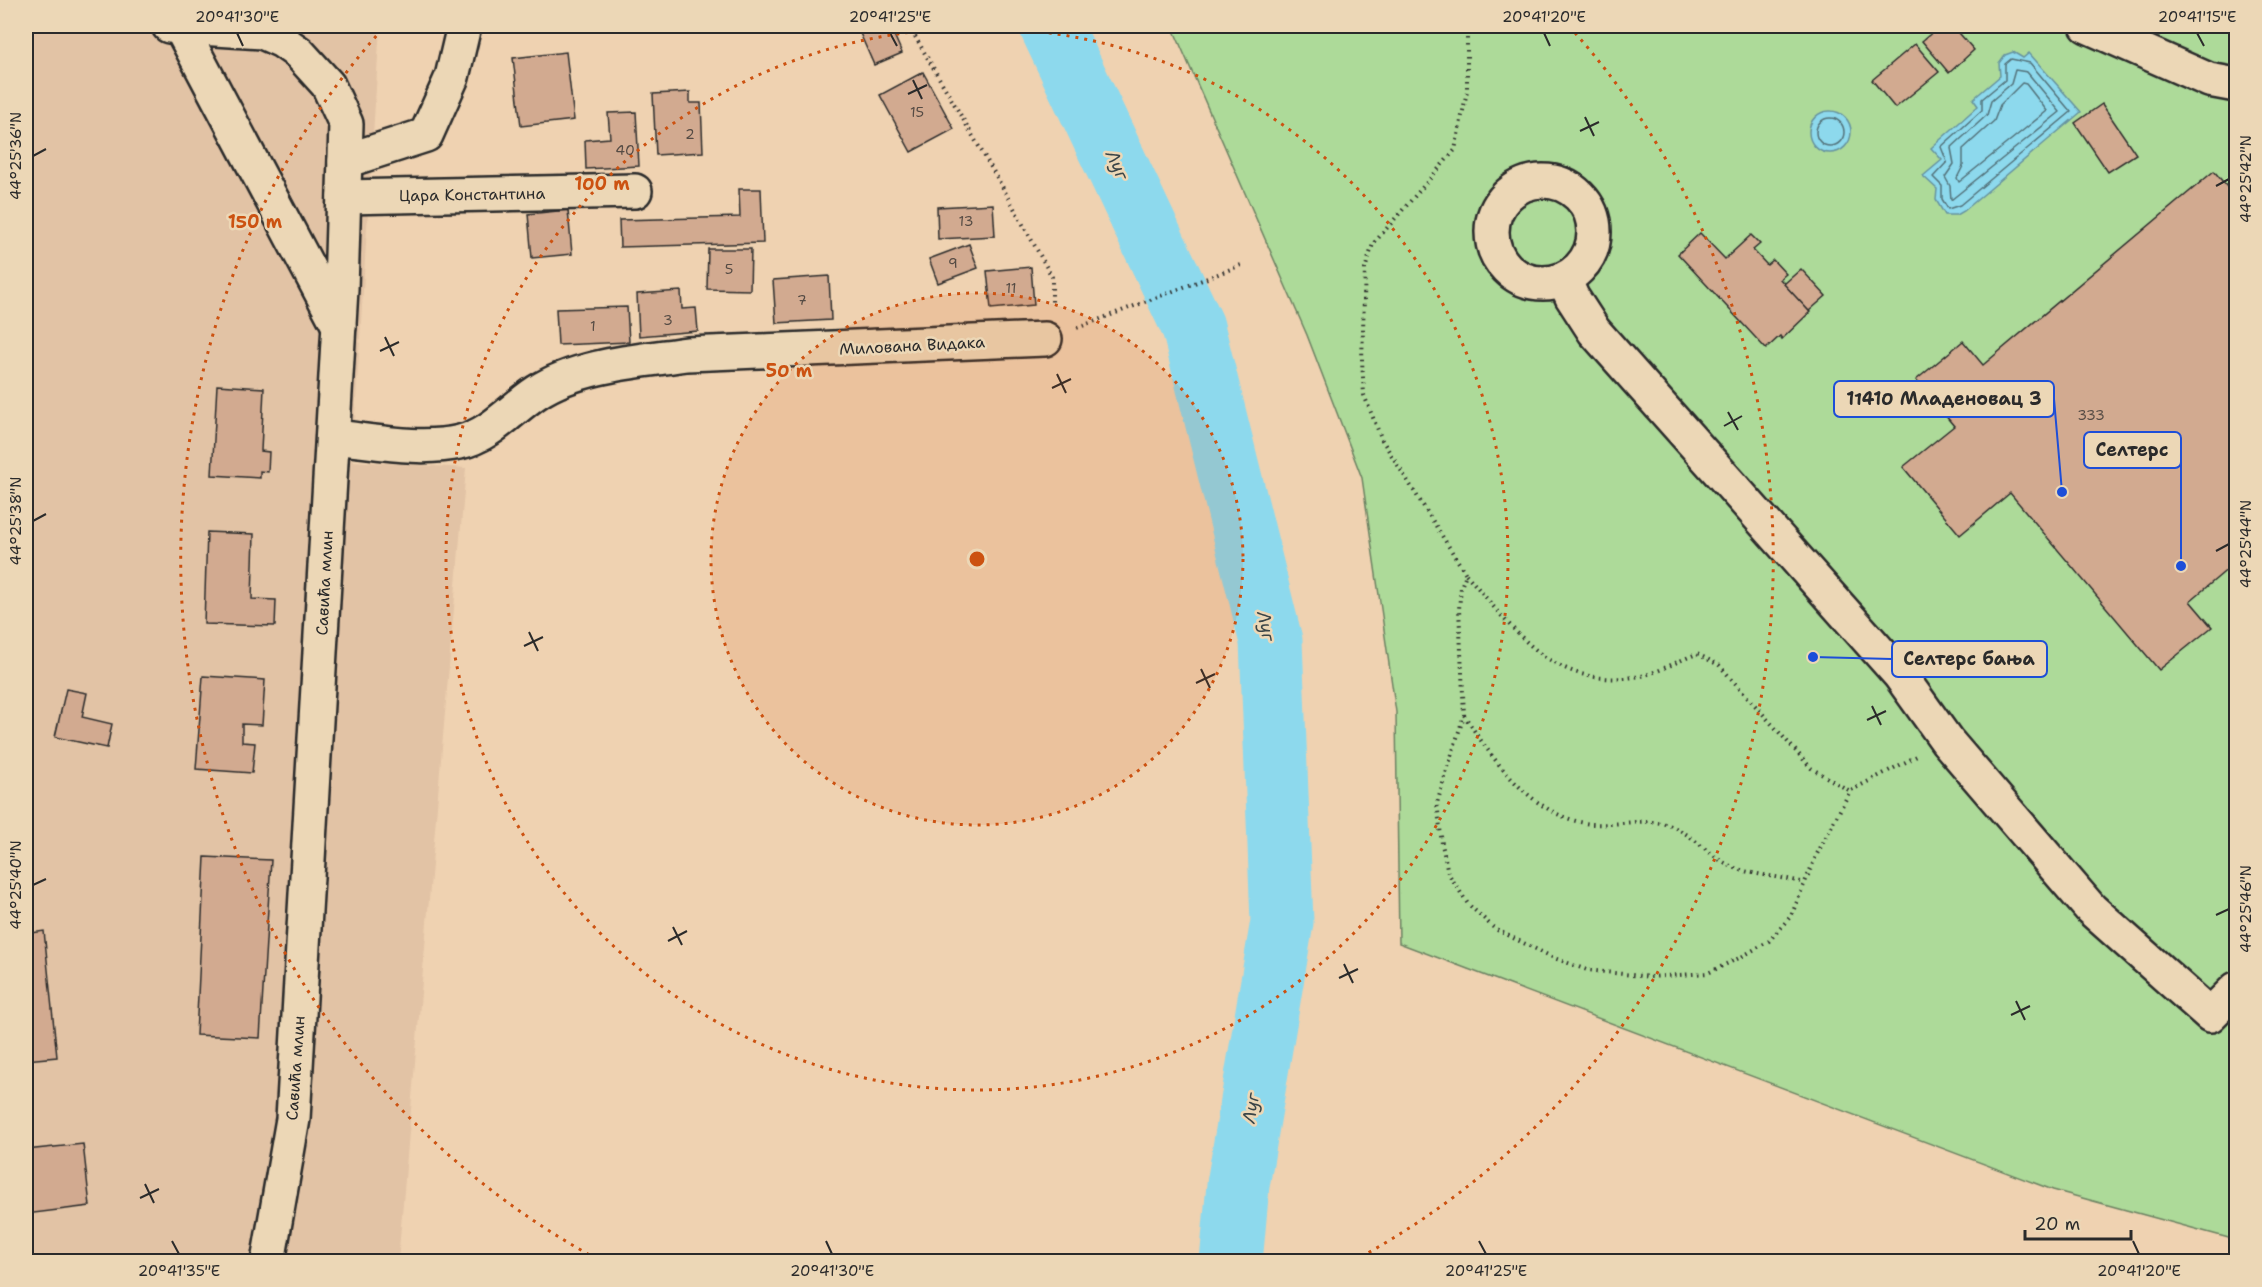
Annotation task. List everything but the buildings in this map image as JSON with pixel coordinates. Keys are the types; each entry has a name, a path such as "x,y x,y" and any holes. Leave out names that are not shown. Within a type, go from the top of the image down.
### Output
{"street":[{"name":"Савића млин","path":"169,26 262,32 299,53 328,85 346,124 339,326 293,1119 268,1262"},
{"path":"180,26 339,326"},
{"path":"345,161 426,135 452,77 464,26"},
{"path":"2087,26 2209,80 2236,84"},
{"name":"Цара Константина","path":"344,197 635,191"},
{"path":"1564,279 1572,297 1594,331 1643,389 1884,657 1947,741 2091,909 2210,1016 2236,989"},
{"name":"Милована Видака","path":"333,437 431,447 463,441 486,432 538,391 590,370 633,361 687,354 1045,339"}],"path":[{"path":"909,26 1052,277 1053,317 1045,339"},
{"path":"1467,26 1467,92 1455,150 1373,244 1365,269 1362,360 1364,395 1382,440 1466,574 1528,645 1553,664 1583,676 1643,675 1697,654 1719,665 1811,768 1850,790"},
{"path":"1115,316 1209,276 1244,264"},
{"path":"1466,574 1461,587 1459,609 1464,715 1437,803 1449,873 1468,904 1495,929 1554,958 1587,970 1650,977 1708,973 1769,941 1791,916 1850,790 1947,741"},
{"path":"1464,715 1506,774 1534,798 1559,814 1590,824 1616,825 1646,821 1666,824 1689,834 1709,852 1737,869 1805,883"}],"shaded area":[{"path":"26,26 380,26 352,461 466,468 398,1261 26,1261"}],"green space":[{"path":"1172,26 2236,26 2236,1240 2053,1190 1399,943 1396,712 1362,478 1307,335"}],"water":[{"path":"2013,52 2023,58 2029,53 2081,112 1964,211 1957,215 1945,215 1936,200 1937,189 1923,176 1942,160 1931,148 1978,106 1973,99 2000,76 1999,63 2005,55"},
{"path":"1830,111 1845,117 1851,132 1845,147 1830,153 1815,147 1809,132 1815,117"}],"waterway":[{"name":"Луг","path":"1051,26 1193,327 1271,641 1282,922 1238,1185 1231,1262"}],"place":[{"name":"11410 Младеновац 3","path":"2062,492"},
{"name":"Селтерс","path":"2181,566"},
{"name":"Селтерс бања","path":"1813,657"}]}
